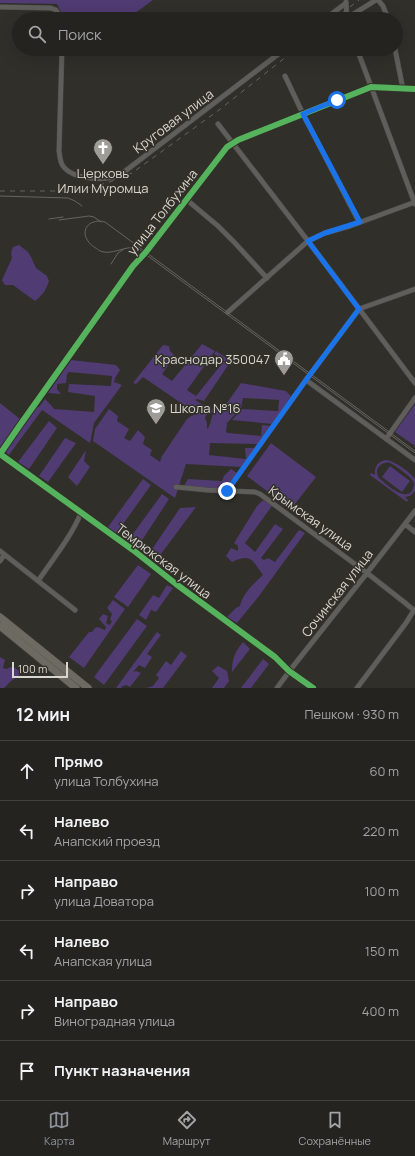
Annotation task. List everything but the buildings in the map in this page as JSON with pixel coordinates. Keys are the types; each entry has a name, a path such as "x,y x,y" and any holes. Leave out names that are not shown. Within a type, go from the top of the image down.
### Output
{"highway":[{"path":"0,617 88,688"},
{"path":"0,626 76,688"}],"street":[{"path":"358,12 377,0 386,12"},
{"path":"346,1 347,12"},
{"path":"333,12 346,1"},
{"path":"0,7 51,8 57,12"},
{"name":"Круговая улица","path":"62,56 60,160 64,167 71,173 83,177 106,178 120,174 277,56"},
{"path":"228,312 308,241 325,233 415,203 360,56"},
{"path":"396,56 403,89"},
{"path":"285,76 303,114 360,222"},
{"name":"улица Толбухина","path":"1,456 20,425 133,266 146,252 228,147 233,143 371,87 415,90"},
{"path":"218,124 415,383"},
{"path":"187,200 218,226 267,278"},
{"path":"227,491 306,380 359,309 415,289"},
{"path":"306,380 415,460"},
{"path":"386,439 415,398"},
{"name":"Темрюкская улица","path":"1,456 81,513 275,657 289,671 313,688"},
{"name":"Крымская улица","path":"176,487 255,492 260,494 367,573 414,611"},
{"name":"Сочинская улица","path":"277,688 415,511"},
{"path":"38,581 71,533 81,513"},
{"path":"405,524 415,532"},
{"path":"0,551 75,610"},
{"path":"0,561 4,555"},
{"path":"357,688 414,611"}],"shaded area":[{"path":"0,0 153,0 137,12 61,12 57,4 0,3"},
{"path":"19,245 28,252 36,268 47,276 49,281 44,292 35,301 13,285 5,285 2,280 12,258 11,253 13,247"},
{"path":"202,344 215,351 187,390 196,396 224,361 214,354 216,351 231,361 204,401 197,399 195,400 210,409 205,418 207,429 213,413 210,412 214,406 222,410 241,383 286,391 291,396 273,424 232,420 242,409 278,411 279,400 243,398 241,408 227,423 226,432 261,436 262,425 271,426 258,444 210,443 209,455 246,459 245,448 255,448 241,467 186,464 175,498 93,441 95,429 109,409 118,416 117,421 129,429 124,438 130,441 138,430 145,437 143,444 152,450 150,455 160,462 162,456 187,419 197,414 143,377 136,384 133,383 163,345 169,346 170,351 175,356 162,374 172,381"},
{"path":"71,360 116,365 120,370 114,382 122,385 94,423 90,443 42,410 9,455 6,452 22,427 36,406 39,407 45,399 54,409 94,412 95,396 68,392 69,384 111,386 112,376 69,372 67,374 66,383 57,384 57,389 61,394 48,393"},
{"path":"0,403 20,419 0,448"},
{"path":"415,404 415,446 395,432"},
{"path":"49,421 57,428 29,469 18,462"},
{"path":"65,438 76,443 48,482 39,476"},
{"path":"271,443 316,477 291,509 247,476"},
{"path":"86,450 84,461 90,467 77,486 68,477"},
{"path":"386,460 406,470 415,479 415,491 410,496 405,497 408,500 407,502 370,475 371,473 375,475 377,465","holes":["384,463 392,464 411,478 414,483 411,492 408,494 399,493 379,478 377,469"]},
{"path":"390,466 410,481 402,492 382,477"},
{"path":"231,469 237,473 225,490 184,486 188,479 222,481 224,476"},
{"path":"143,479 151,485 116,534 108,527"},
{"path":"162,494 169,499 137,548 127,542"},
{"path":"263,500 272,506 245,543 255,552 275,524 283,529 261,558 264,560 268,558 275,562 299,530 305,533 259,596 237,623 227,617 240,606 246,593 263,575 256,565 247,558 238,559 232,562 226,556 231,548 238,551 238,546 234,543 257,506"},
{"path":"196,507 155,562 148,555 180,508"},
{"path":"138,565 151,574 128,607 114,597"},
{"path":"167,585 173,588 156,612 151,610 146,620 139,615 153,595 159,598"},
{"path":"113,600 125,609 84,668 69,657 89,632 92,632 98,627 105,630 106,627 99,619 103,614 108,616 106,623 109,625 112,622 110,619 112,614 107,608"},
{"path":"137,619 147,626 104,685 94,677"},
{"path":"157,632 161,635 147,654 152,657 145,668 139,665 133,672 136,671 141,673 130,687 126,685 121,687 122,688 116,688"},
{"path":"243,642 250,649 232,672 234,656"},
{"path":"181,651 187,656 163,688 146,688 153,686 159,678 156,675 166,661 171,665"},
{"path":"0,657 5,660 3,668 7,669 13,667 22,673 4,688 0,688"},
{"path":"263,659 269,664 251,688 241,688"},
{"path":"218,666 227,671 229,681 224,688 212,688 219,678 212,671"}],"tram line":[{"path":"0,196 68,198 82,206"},
{"path":"59,220 89,216 94,217 101,222"},
{"path":"49,219 63,217"},
{"path":"415,451 105,222 96,221 88,225 85,232 88,241 100,251 109,252 133,247 137,248 415,453"},
{"path":"111,264 118,253 124,249"}],"railway":[{"path":"343,12 359,0"},
{"path":"0,191 77,191 107,183 132,173 219,110 287,56"}],"cycle path":[{"path":"0,454 133,266 146,252 227,147 238,140 371,87 415,89"},
{"path":"0,454 133,550 176,584 275,657 289,671 313,688"}],"place":[{"name":"Церковь Илии Муромца","path":"103,165"},
{"name":"Краснодар 350047","path":"284,376"},
{"name":"Школа №16","path":"156,425"}],"route":[{"path":"227,491 306,380 359,309 308,241 325,233 360,222 303,114 337,100"}]}
